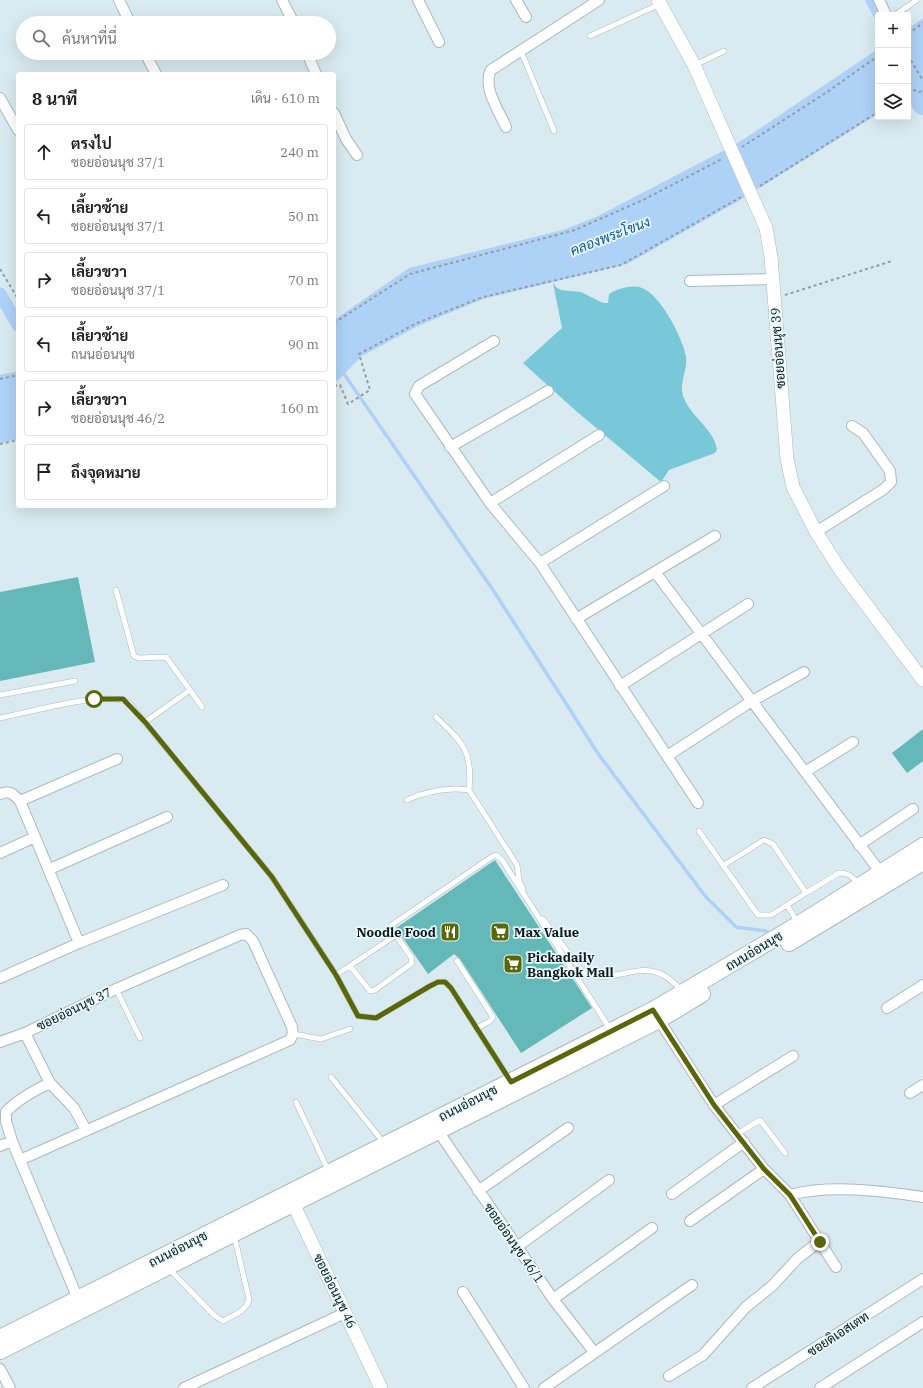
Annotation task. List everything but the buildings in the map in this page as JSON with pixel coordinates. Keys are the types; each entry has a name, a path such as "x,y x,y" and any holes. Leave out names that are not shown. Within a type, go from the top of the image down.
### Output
{"main road":[{"name":"ถนนอ่อนนุช","path":"0,1351 163,1263 656,1015 885,878 923,846"},
{"name":"ถนนอ่อนนุช","path":"291,1199 329,1173 386,1144 435,1126 511,1082 612,1031 656,1015 683,993 861,886 885,878 923,862"},
{"name":"ถนนอ่อนนุช","path":"0,1338 78,1299 163,1263"}],"street":[{"path":"119,0 127,16"},
{"path":"282,0 290,16"},
{"path":"419,0 439,42"},
{"path":"516,0 526,18"},
{"path":"506,127 487,84 490,70 599,0"},
{"path":"879,0 885,12"},
{"name":"ซอยอ่อนนุช 39","path":"659,2 694,65 766,228 771,257 775,299 787,460 793,487 816,532 841,571 923,680"},
{"path":"149,60 155,72"},
{"path":"309,60 313,72"},
{"path":"1,103 16,127"},
{"path":"336,118 346,140 357,155"},
{"path":"690,282 772,279"},
{"path":"494,341 419,386 416,389 415,394 450,447 490,503 540,563 698,803"},
{"path":"450,447 548,391"},
{"path":"816,532 884,489 891,482 890,471 863,433 852,426"},
{"path":"490,503 600,434"},
{"path":"540,563 664,486"},
{"path":"576,619 715,536"},
{"path":"655,572 885,878"},
{"path":"620,686 702,635 748,604"},
{"path":"667,756 752,701 804,672"},
{"path":"805,772 853,742"},
{"path":"20,800 117,759"},
{"path":"0,794 7,791 20,800 50,869 79,943"},
{"path":"859,845 913,809"},
{"path":"50,869 167,817"},
{"path":"0,852 35,837"},
{"path":"0,978 79,943 223,885"},
{"name":"ซอยอ่อนนุช 37","path":"86,1130 74,1108 50,1083 26,1033 116,989 240,935 246,934 252,940 292,1027 293,1034"},
{"path":"887,1008 923,985"},
{"path":"656,1015 714,1105 764,1169 790,1195 836,1267"},
{"path":"0,1042 26,1033"},
{"path":"20,1160 290,1040 293,1034"},
{"path":"714,1105 793,1056"},
{"path":"50,1083 36,1090 6,1112 6,1121 12,1141 78,1299"},
{"path":"910,1093 923,1085"},
{"name":"ซอยอ่อนนุช 46/1","path":"435,1126 516,1247 553,1299 594,1352"},
{"path":"478,1191 568,1128"},
{"path":"0,1146 12,1141"},
{"path":"672,1194 744,1142"},
{"path":"690,1221 764,1169"},
{"path":"516,1247 609,1180"},
{"path":"790,1195 807,1190 836,1189 923,1197"},
{"name":"ซอยอ่อนนุช 46","path":"291,1199 381,1388"},
{"path":"553,1299 652,1228"},
{"path":"669,1376 702,1355 746,1307 772,1286 798,1258 820,1242"},
{"name":"ซอยดิเอสเตท","path":"752,1388 923,1279"},
{"path":"544,1388 692,1285"},
{"path":"463,1292 524,1388"},
{"path":"184,1388 345,1313"},
{"path":"820,1388 923,1322"},
{"path":"0,1369 10,1388"}],"lane":[{"path":"900,12 917,0"},
{"path":"590,36 659,2"},
{"path":"521,51 554,131"},
{"path":"694,65 724,51"},
{"path":"116,590 134,656 137,658 166,657 202,707"},
{"path":"0,695 75,681"},
{"path":"145,722 190,690"},
{"path":"0,718 94,699 123,699 145,722 272,877 336,975 358,1016 376,1018 430,986 438,982 445,982 451,988 511,1082"},
{"path":"436,717 459,740 466,750 471,770 470,790 517,865 519,880 527,896 582,971 591,976 602,977 622,975 638,970 650,971 662,974 671,980 683,993"},
{"path":"407,800 422,793 453,788 470,790"},
{"path":"699,831 758,915 768,916 840,873 845,872 861,886"},
{"path":"724,865 764,840 767,840 773,844 806,893"},
{"path":"350,966 366,988 370,991 375,990 412,963 411,957 391,928 393,924 496,855 502,860 612,1031"},
{"path":"787,905 799,924"},
{"path":"336,975 396,935"},
{"path":"457,961 493,1017 490,1021 477,1028"},
{"path":"116,989 140,1038"},
{"path":"293,1034 321,1039 350,1029"},
{"path":"331,1077 386,1144"},
{"path":"296,1102 329,1173"},
{"path":"737,1134 760,1120 784,1153"},
{"path":"163,1263 214,1316 222,1321 244,1309 248,1305 249,1298 232,1228"}],"path":[{"path":"911,32 923,23"},
{"path":"741,147 827,92 875,58"},
{"path":"911,60 923,81"},
{"path":"911,91 922,91"},
{"path":"757,187 875,114"},
{"path":"336,322 410,274 575,230 649,198 723,158"},
{"path":"336,386 340,385 348,404 370,390 360,354 417,323 483,298 621,265 744,196"},
{"path":"775,299 892,261"},
{"path":"0,269 16,296"},
{"path":"0,379 16,375"},
{"path":"0,444 16,440"}],"shaded area":[{"path":"553,283 561,290 581,292 603,303 608,303 609,294 628,287 639,287 647,290 654,297 662,306 675,327 684,348 686,366 682,393 687,405 707,429 715,442 717,449 715,453 669,470 661,482 576,411 523,363 562,328"}],"water":[{"path":"923,18 923,86 911,93 911,48 911,27"},
{"name":"คลองพระโขนง","path":"875,51 875,116 742,199 627,264 483,299 418,326 362,356 336,382 336,319 409,268 563,230 596,217 738,143"},
{"path":"16,371 16,439 0,443 0,375"}],"waterway":[{"path":"872,0 878,12"},
{"path":"911,79 923,104"},
{"path":"0,294 16,322"},
{"path":"342,371 493,590 599,755 706,897 736,927 766,931"}],"place":[{"name":"Noodle Food","path":"450,932"},
{"name":"Max Value","path":"500,932"},
{"name":"Pickadaily Bangkok Mall","path":"513,964"}],"route":[{"path":"94,699 123,699 129,703 145,722 282,890 336,975 358,1016 376,1018 430,986 438,982 445,982 451,988 511,1082 653,1010 714,1105 764,1169 790,1195 820,1242"}]}
